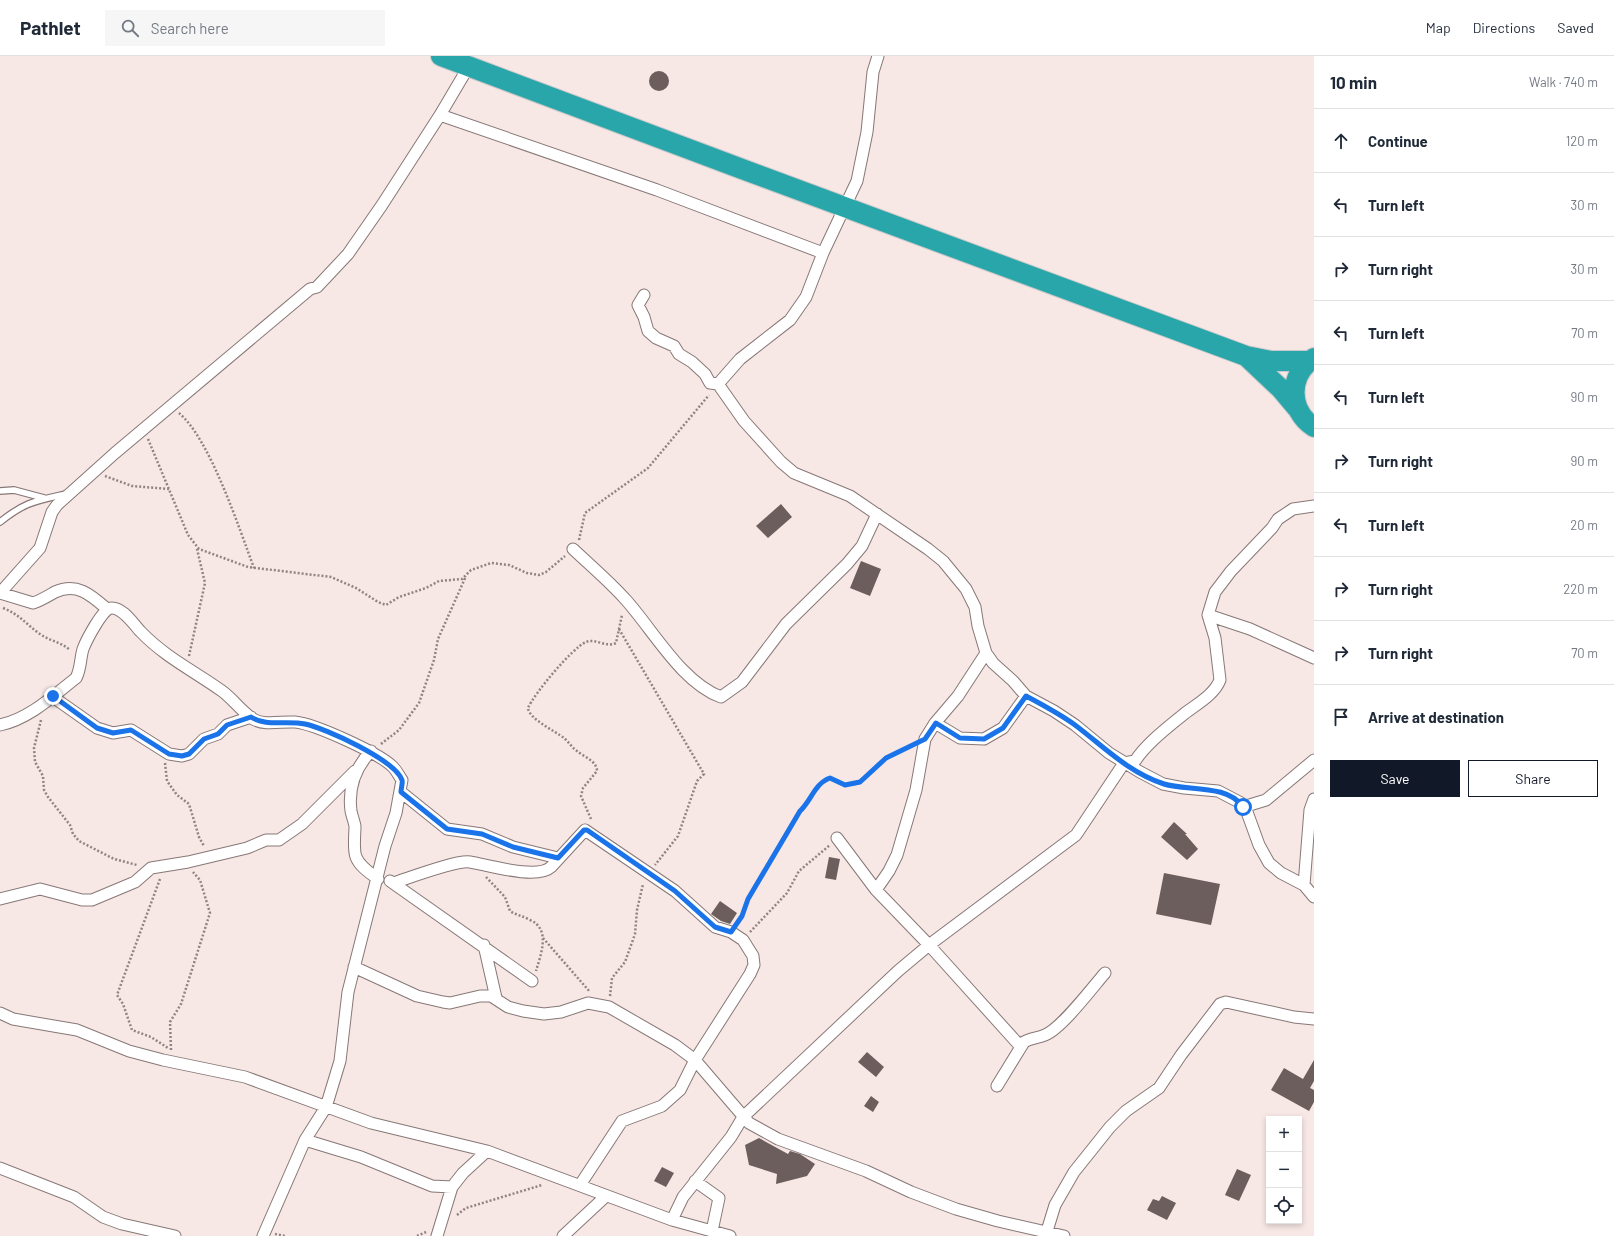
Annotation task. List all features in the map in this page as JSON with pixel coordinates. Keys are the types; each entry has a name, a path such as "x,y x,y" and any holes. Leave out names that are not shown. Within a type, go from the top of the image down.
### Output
{"highway":[{"path":"441,56 846,206 994,264 1246,356 1271,361 1312,359"},
{"path":"1246,356 1281,389 1304,418 1314,427"},
{"path":"1297,408 1294,399 1295,382 1303,367 1312,359"}],"street":[{"path":"718,384 740,359 790,320 806,297 823,253 857,180 867,132 873,72 878,56"},
{"path":"107,609 91,595 74,588 58,591 33,603 0,593 40,548 52,512 70,493 310,289 316,287 348,254 382,205 440,115 469,66"},
{"path":"440,115 657,190 823,253"},
{"path":"644,295 638,305 644,317 648,332 656,338 674,346 679,354 692,362 704,374 710,383 718,384 744,421 781,462 794,473 850,496 928,549 942,561 966,589 975,607 978,626 986,654 992,663 1013,681 1026,696 1065,718 1124,763 1163,784 1184,788 1218,791 1241,803 1247,812 1259,844 1270,863 1282,873 1304,885 1314,897"},
{"path":"672,1220 683,1197 731,1137 743,1117 898,971 930,944 1076,835 1124,763 1135,761 1141,751 1168,727 1212,692 1220,680 1215,638 1208,615 1215,592 1222,582 1272,528 1278,519 1293,509 1314,506"},
{"path":"573,549 626,600 674,660 709,693 721,697 742,682 786,624 833,578 862,546 877,514"},
{"path":"0,725 10,723 26,715 76,678 81,666 83,648 102,614 107,609 114,608 125,614 158,648 222,691 251,717 263,722 295,722 311,725 371,752 394,768 402,780 401,792 348,992 340,1061 326,1107 305,1140 263,1236"},
{"path":"1208,615 1250,629 1314,658"},
{"path":"876,890 889,872 898,854 916,790 925,739 958,696 986,654"},
{"path":"936,723 960,738 984,739 1003,728 1026,696"},
{"path":"49,699 97,728 113,733 131,730 176,756 189,754 204,739 218,734 227,725 251,717"},
{"path":"0,899 40,889 82,900 92,900 136,882 151,868 247,848 266,840 279,840 302,824 355,771 361,761 371,752"},
{"path":"1243,807 1266,800 1314,760"},
{"path":"355,771 352,785 351,810 354,823 356,856 361,867 393,883 484,945 532,981"},
{"path":"401,792 447,829 482,834 520,849 558,858"},
{"path":"1304,885 1309,816 1314,799"},
{"path":"393,883 459,862 469,862 503,869 544,872 549,869 584,830 675,891 715,927 731,932 743,940 753,956 754,965 750,974 694,1060 683,1085 664,1104 622,1121 580,1186"},
{"path":"837,838 876,890 930,944 1020,1046"},
{"path":"484,945 496,998"},
{"path":"354,967 417,996 443,1002 456,1002 480,996 496,998 508,1007 544,1014 561,1012 588,1003 606,1006 675,1044 694,1060 749,1123 778,1138 866,1171 911,1192 963,1211 998,1221 1064,1236"},
{"path":"997,1086 1020,1046 1031,1038 1045,1035 1058,1025 1105,973"},
{"path":"1047,1231 1055,1205 1074,1172 1110,1127 1126,1111 1159,1088 1181,1055 1220,1004 1226,1002 1294,1017 1314,1019"},
{"path":"0,1013 13,1019 77,1030 129,1051 245,1077 371,1123 487,1151 672,1220 730,1236"},
{"path":"305,1140 361,1157 432,1186 452,1187"},
{"path":"438,1231 452,1187 487,1151"},
{"path":"0,1168 74,1197 93,1211 109,1219 122,1224 175,1236"},
{"path":"695,1181 719,1198 712,1231"},
{"path":"563,1236 606,1196"}],"lane":[{"path":"0,491 14,490 44,498"},
{"path":"0,522 21,506 44,498 70,493"}],"path":[{"path":"198,549 254,568 331,578 356,588 384,605 388,605 399,597 426,588 439,581 457,580 464,577 471,570 491,563 498,562 528,573 539,575 546,572 578,544 584,513 648,468 718,384"},
{"path":"171,406 188,420 198,435 221,484 254,568"},
{"path":"144,430 188,535 198,549 205,583 187,668"},
{"path":"93,472 132,486 169,489"},
{"path":"371,752 399,730 419,704 434,660 438,639 468,573"},
{"path":"600,840 581,796 583,788 596,772 597,768 565,738 529,713 528,708 542,687 580,646 590,641 608,645 617,642 626,600"},
{"path":"0,607 14,612 42,636 68,648 81,666"},
{"path":"606,1006 612,978 625,962 635,934 641,888 648,873 668,851 678,836 698,779 704,774 619,629"},
{"path":"49,699 34,755 34,762 43,776 44,790 48,797 70,825 74,834 84,844 114,859 151,868"},
{"path":"731,932 742,916 748,899 800,811 807,805 823,780 830,778 845,785 855,784 886,758 925,739"},
{"path":"164,750 167,780 177,795 189,804 199,837 212,856"},
{"path":"743,940 787,893 799,871 837,838"},
{"path":"171,1050 170,1022 181,1004 210,913 197,876 186,869 167,865 117,994 123,1004 132,1030 151,1037 171,1050 187,1065"},
{"path":"483,865 486,879 505,897 510,911 537,924 543,938 606,1006"},
{"path":"532,981 541,954 543,938"},
{"path":"438,1231 466,1208 562,1178"}],"building":[{"path":"659,71 666,74 669,81 666,88 659,91 652,88 649,81 652,74"},
{"path":"781,504 792,517 768,538 756,526"},
{"path":"861,561 881,569 870,596 850,588"},
{"path":"1174,822 1187,834 1185,834 1198,849 1187,860 1161,837"},
{"path":"829,857 840,859 836,880 825,878"},
{"path":"1164,873 1220,884 1211,925 1156,914"},
{"path":"720,901 737,913 730,924 721,921 711,914"},
{"path":"867,1052 884,1067 876,1077 858,1062"},
{"path":"1314,1060 1314,1081 1310,1088 1314,1090 1314,1102 1309,1111 1271,1090 1284,1068 1303,1079"},
{"path":"871,1096 879,1102 873,1112 864,1106"},
{"path":"759,1138 788,1154 790,1151 800,1154 815,1164 807,1176 776,1184 777,1174 749,1165 745,1145"},
{"path":"662,1167 674,1173 666,1187 654,1181"},
{"path":"1237,1169 1251,1175 1239,1201 1225,1195"},
{"path":"1162,1196 1176,1203 1167,1220 1147,1210 1153,1199 1159,1201"}],"route":[{"path":"53,696 97,728 113,733 131,730 169,754 176,756 189,754 202,740 218,734 225,726 251,717 255,720 263,722 295,722 311,725 371,752 388,763 394,768 402,780 401,792 444,828 482,834 513,847 558,858 584,830 587,830 675,891 705,920 715,927 731,932 742,916 748,899 800,811 807,805 823,780 830,778 845,785 860,782 886,758 925,739 936,723 960,738 968,740 984,739 1003,728 1026,696 1054,711 1075,725 1109,753 1163,784 1184,788 1218,791 1241,803 1243,807"}]}
